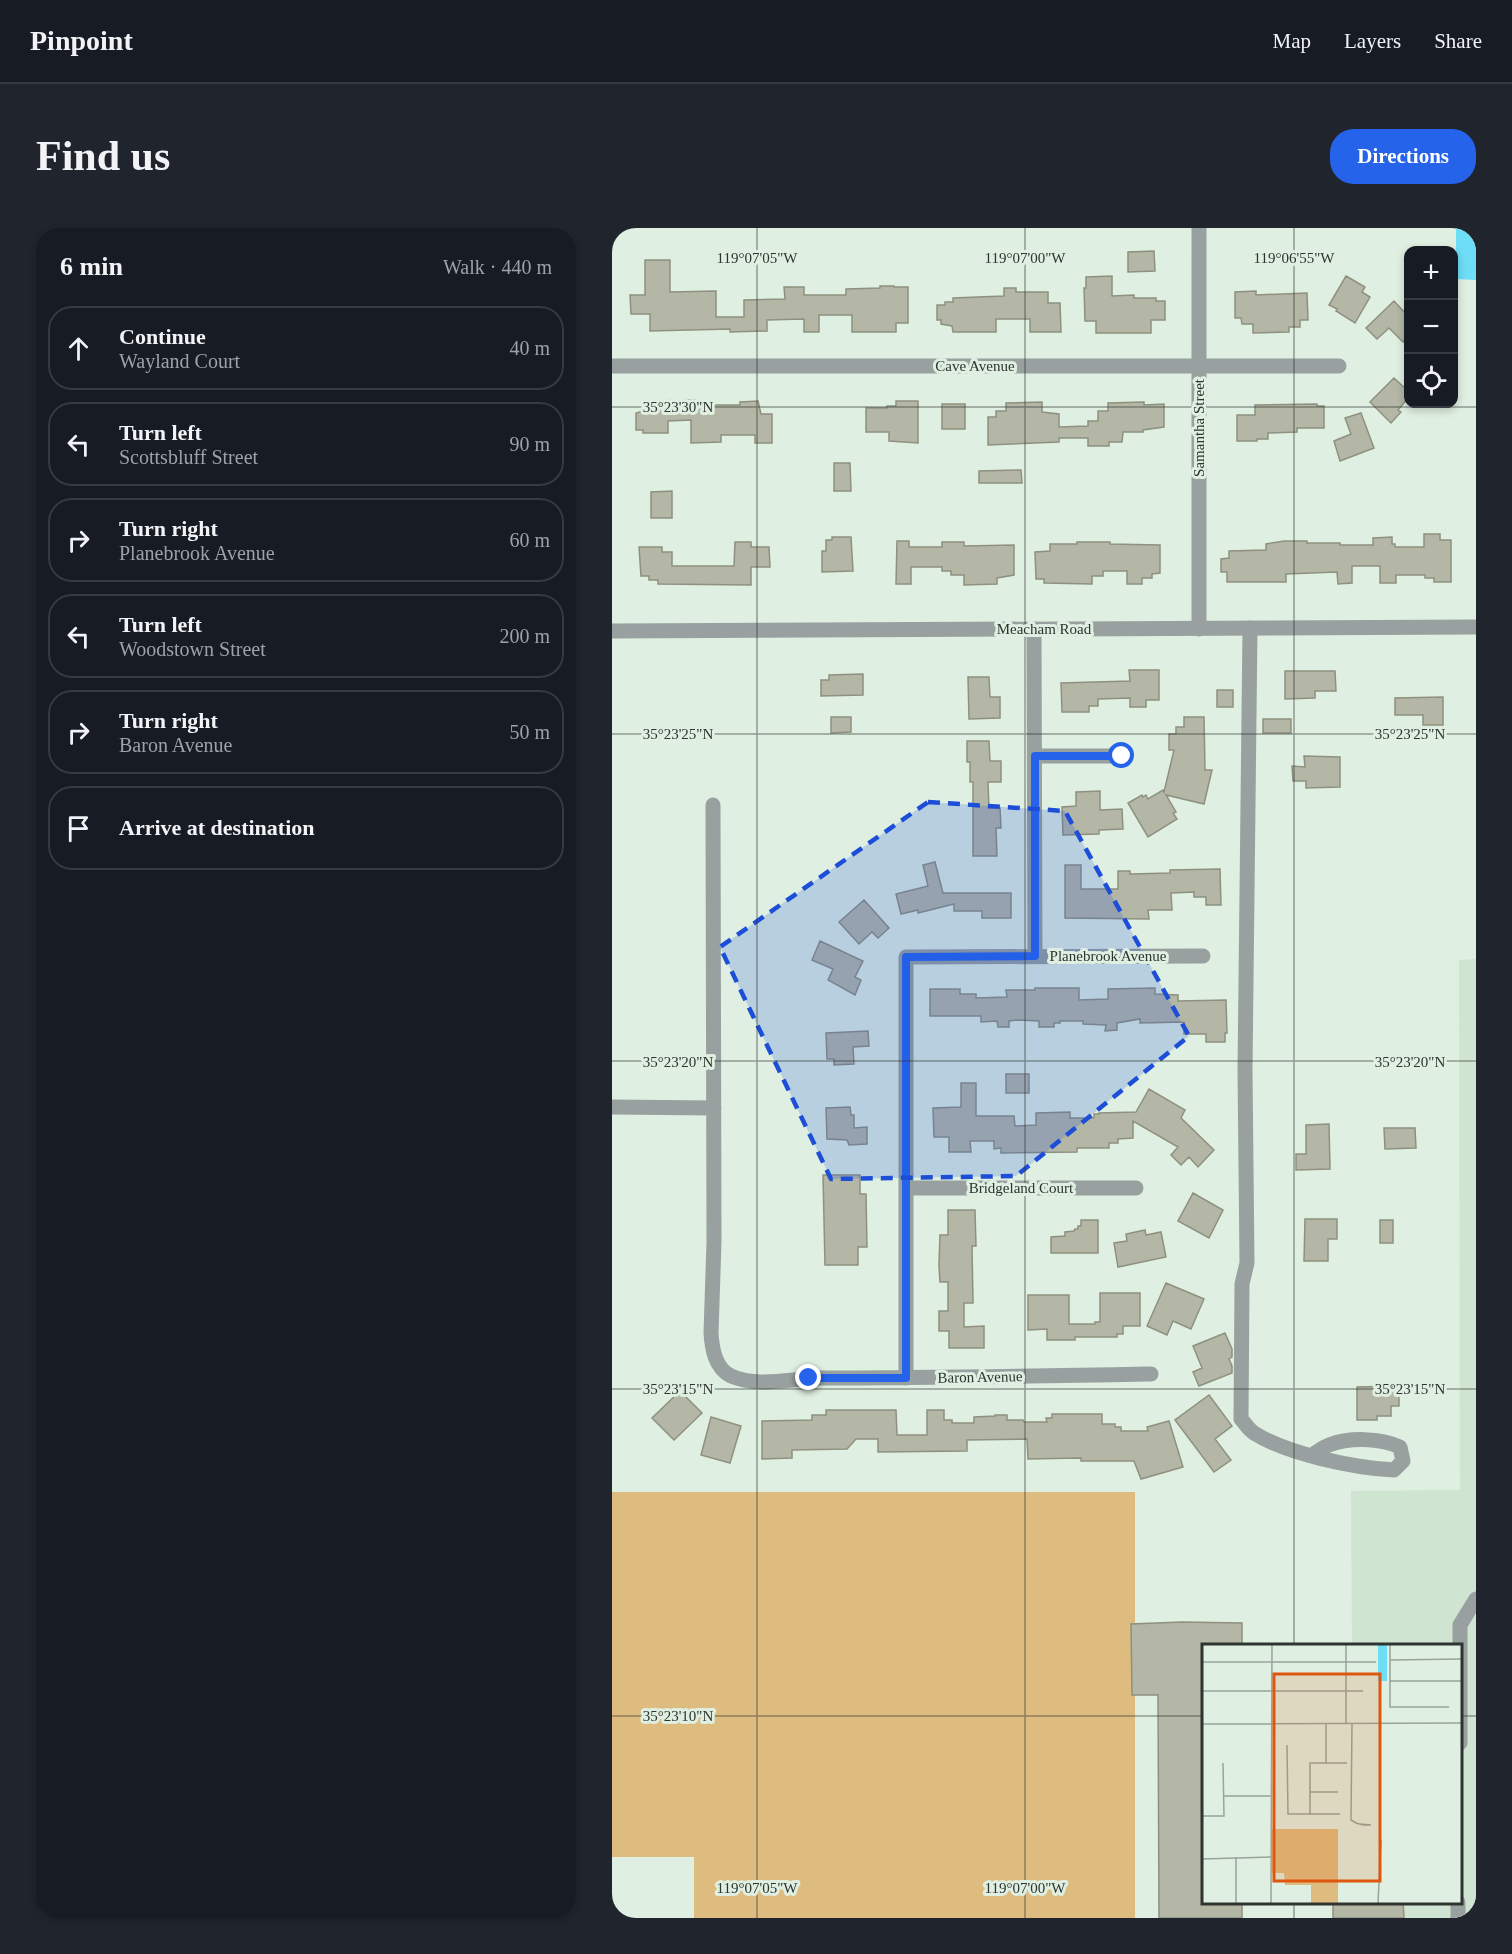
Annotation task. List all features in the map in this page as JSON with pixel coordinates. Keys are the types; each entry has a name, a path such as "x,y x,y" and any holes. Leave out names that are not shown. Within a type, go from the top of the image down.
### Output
{"street":[{"name":"Samantha Street","path":"1199,228 1199,629"},
{"name":"Cave Avenue","path":"612,366 1339,366"},
{"name":"Meacham Road","path":"612,631 1476,627"},
{"path":"1250,628 1245,1070 1247,1263 1242,1284 1241,1419 1251,1431 1277,1445 1312,1455 1369,1469 1394,1470 1403,1461 1400,1447 1389,1442 1352,1440 1329,1445 1312,1455"},
{"path":"1035,629 1035,956"},
{"path":"1035,756 1122,756"},
{"name":"Baron Avenue","path":"713,805 714,1242 711,1333 716,1361 724,1372 750,1381 809,1378 1151,1374"},
{"name":"Planebrook Avenue","path":"906,1188 906,957 1203,956"},
{"path":"612,1107 714,1108"},
{"path":"906,1188 906,1378"},
{"name":"Bridgeland Court","path":"906,1188 1136,1188"},
{"path":"1460,1644 1460,1625 1476,1599"}],"highlighted area":[{"path":"928,802 1065,811 1189,1036 1016,1176 831,1179 720,947"}],"shaded area":[{"path":"1476,959 1476,1918 1352,1918 1352,1903 1461,1903 1461,1644 1352,1644 1351,1491 1460,1490 1459,960"},
{"path":"612,1492 1135,1492 1135,1918 694,1918 694,1857 612,1857"}],"water":[{"path":"1456,228 1476,228 1476,280 1458,279 1458,246 1456,246"}],"building":[{"path":"1154,251 1155,271 1128,272 1128,252"},
{"path":"645,260 670,260 670,292 716,291 716,317 744,317 744,300 785,299 784,287 804,287 804,295 846,295 846,289 894,286 908,287 908,323 896,323 896,332 852,332 852,315 819,315 819,332 804,332 804,319 767,320 767,331 730,332 730,329 650,331 650,314 631,314 630,295 645,295"},
{"path":"1112,276 1112,296 1134,295 1134,298 1156,298 1156,301 1165,301 1165,320 1151,320 1151,333 1096,333 1096,321 1085,321 1086,277"},
{"path":"1346,276 1365,287 1362,292 1370,297 1355,323 1329,305"},
{"path":"1004,288 1016,288 1016,292 1048,292 1048,303 1060,303 1061,332 1030,332 1030,319 996,319 996,332 953,332 952,326 941,324 941,320 937,320 937,305 953,302 953,298 1004,296"},
{"path":"1256,291 1256,295 1307,293 1308,320 1300,320 1300,327 1289,327 1289,332 1253,333 1253,324 1242,324 1241,318 1235,318 1235,292"},
{"path":"1394,301 1404,312 1403,342 1389,328 1377,339 1366,328"},
{"path":"1394,378 1404,387 1404,403 1398,410 1401,412 1391,423 1370,402"},
{"path":"700,400 700,404 710,405 740,405 740,402 758,401 761,414 772,414 772,443 755,443 755,435 721,435 721,442 691,443 691,420 668,421 668,433 643,433 643,430 636,430 636,413 650,409 650,401"},
{"path":"896,401 918,401 918,443 889,441 889,432 866,432 866,408 896,406"},
{"path":"1042,402 1042,412 1059,414 1059,427 1088,426 1088,421 1098,421 1098,411 1108,411 1108,403 1164,404 1164,427 1143,430 1143,432 1123,432 1122,442 1109,442 1109,446 1088,446 1088,438 1059,438 1059,442 988,445 988,417 996,417 996,411 1006,411 1006,403"},
{"path":"942,404 965,404 965,429 942,429"},
{"path":"1317,404 1317,406 1324,406 1324,428 1297,428 1297,432 1268,433 1268,439 1237,441 1237,415 1255,415 1255,405"},
{"path":"1361,413 1374,448 1340,461 1334,441 1351,434 1345,418"},
{"path":"834,463 850,463 851,491 834,491"},
{"path":"1021,470 1022,483 979,483 979,471"},
{"path":"672,491 672,518 651,518 651,492"},
{"path":"1424,534 1440,534 1440,540 1451,540 1451,582 1434,582 1434,578 1425,578 1425,575 1396,575 1396,583 1380,583 1380,566 1352,566 1352,583 1338,584 1337,572 1286,574 1286,582 1227,582 1227,572 1221,572 1221,559 1229,558 1229,551 1266,550 1266,544 1307,541 1307,543 1340,543 1340,545 1373,545 1373,538 1392,537 1392,544 1395,544 1395,547 1424,547"},
{"path":"832,537 851,537 853,571 822,572 822,551 826,551 826,540 832,540"},
{"path":"897,541 909,541 909,547 942,547 942,542 964,542 964,546 1014,545 1014,575 997,578 997,584 964,585 964,575 951,575 951,571 942,571 942,567 911,567 911,584 896,584"},
{"path":"735,542 751,542 751,547 769,547 770,567 751,567 751,585 658,584 658,580 649,580 649,576 641,576 639,547 662,547 662,552 672,552 672,566 734,566"},
{"path":"1077,542 1160,545 1160,573 1152,574 1152,578 1142,578 1142,584 1127,584 1127,571 1103,571 1103,576 1092,576 1092,584 1044,583 1044,579 1036,579 1035,552 1050,551 1050,544 1077,544"},
{"path":"1129,670 1159,670 1159,700 1146,700 1146,707 1130,707 1130,698 1098,699 1098,706 1089,706 1089,712 1062,712 1061,683 1130,681"},
{"path":"1285,671 1335,671 1336,691 1315,691 1315,698 1285,699"},
{"path":"863,674 863,695 821,696 821,680 829,680 829,675"},
{"path":"968,677 989,677 990,697 1000,697 1000,718 969,719"},
{"path":"1217,690 1233,690 1233,707 1217,707"},
{"path":"1443,697 1443,725 1423,725 1423,715 1395,715 1395,698"},
{"path":"831,717 851,717 851,732 831,733"},
{"path":"1184,717 1204,717 1205,770 1212,770 1204,804 1166,795 1176,812 1173,813 1177,819 1148,837 1128,803 1142,795 1143,797 1146,795 1148,799 1163,790 1164,792 1174,750 1169,750 1169,734 1176,734 1176,727 1184,727"},
{"path":"1263,719 1291,719 1291,733 1263,733"},
{"path":"967,741 989,741 990,761 1001,761 1001,782 988,782 989,808 1000,808 1001,828 996,828 997,856 973,856 973,782 970,782 970,762 967,762"},
{"path":"1304,756 1340,757 1340,787 1306,788 1306,781 1293,781 1292,766 1305,767"},
{"path":"1100,791 1100,810 1122,809 1123,829 1099,830 1099,834 1063,835 1062,807 1076,806 1076,792"},
{"path":"935,862 943,893 1011,893 1011,918 982,918 982,911 954,911 954,904 918,913 918,910 901,914 896,894 928,886 923,865"},
{"path":"1065,865 1081,865 1081,889 1118,889 1118,871 1130,871 1130,874 1220,869 1221,905 1206,905 1206,897 1194,897 1194,892 1171,893 1172,910 1148,910 1149,919 1065,918"},
{"path":"864,900 889,928 878,938 872,932 859,944 839,922"},
{"path":"820,941 863,961 855,977 861,980 855,995 828,980 833,969 812,960"},
{"path":"1035,988 1079,988 1079,1000 1108,999 1108,989 1155,988 1155,994 1178,995 1178,1001 1226,1000 1225,1042 1206,1042 1206,1034 1184,1034 1184,1022 1140,1023 1140,1019 1117,1023 1117,1030 1105,1031 1106,1025 1083,1024 1083,1021 1060,1021 1060,1023 1054,1023 1054,1027 1039,1027 1039,1021 1017,1020 1009,1021 1009,1027 998,1027 997,1021 981,1022 981,1016 930,1016 930,989 960,989 960,994 976,994 976,998 1007,997 1006,990 1035,990"},
{"path":"868,1031 869,1046 853,1047 854,1064 834,1065 834,1059 827,1059 826,1033"},
{"path":"1006,1074 1029,1074 1029,1093 1006,1093"},
{"path":"961,1083 976,1083 976,1116 1014,1116 1015,1126 1036,1125 1036,1113 1070,1112 1070,1118 1094,1118 1094,1114 1099,1113 1136,1112 1149,1089 1185,1110 1181,1118 1214,1150 1198,1167 1189,1157 1181,1165 1171,1155 1178,1147 1133,1121 1133,1138 1118,1139 1118,1143 1109,1143 1109,1148 1077,1148 1077,1152 1001,1153 1001,1148 994,1149 994,1141 970,1141 971,1152 949,1152 949,1137 934,1137 933,1108 961,1107"},
{"path":"850,1107 851,1115 854,1115 854,1128 867,1127 867,1144 849,1145 847,1140 827,1139 826,1108"},
{"path":"1329,1124 1330,1169 1296,1170 1296,1154 1306,1154 1306,1125"},
{"path":"1384,1128 1415,1128 1416,1148 1385,1149"},
{"path":"823,1175 860,1175 860,1194 866,1194 867,1247 858,1247 858,1265 825,1265"},
{"path":"1193,1193 1223,1210 1209,1238 1178,1221"},
{"path":"948,1210 975,1210 976,1246 972,1246 973,1303 964,1303 964,1327 984,1326 984,1348 949,1348 949,1331 939,1331 939,1311 948,1311 948,1282 940,1282 939,1265 940,1235 948,1235"},
{"path":"1305,1219 1337,1219 1337,1239 1328,1239 1328,1261 1304,1261"},
{"path":"1081,1220 1098,1220 1098,1253 1051,1253 1051,1237 1065,1236 1065,1232 1078,1229 1078,1226 1081,1226"},
{"path":"1380,1220 1393,1220 1393,1243 1380,1243"},
{"path":"1145,1230 1146,1235 1161,1232 1166,1257 1118,1267 1114,1243 1127,1241 1126,1234"},
{"path":"1166,1283 1204,1299 1191,1329 1173,1321 1167,1335 1147,1326"},
{"path":"1100,1293 1140,1293 1140,1326 1123,1326 1123,1334 1117,1334 1117,1337 1075,1337 1075,1340 1047,1340 1047,1329 1028,1330 1028,1295 1069,1295 1069,1324 1095,1324 1095,1322 1100,1322"},
{"path":"1225,1333 1232,1349 1232,1357 1229,1359 1232,1373 1199,1386 1193,1372 1202,1368 1193,1346"},
{"path":"1395,1386 1395,1393 1399,1393 1399,1406 1391,1406 1391,1416 1377,1416 1377,1420 1357,1420 1357,1387"},
{"path":"680,1391 702,1413 674,1440 652,1418"},
{"path":"1209,1395 1232,1426 1215,1439 1231,1460 1214,1472 1175,1420"},
{"path":"826,1410 896,1410 897,1435 927,1435 927,1410 944,1410 944,1420 952,1420 952,1423 974,1423 974,1417 995,1415 1007,1415 1007,1420 1047,1422 1046,1418 1052,1418 1052,1414 1102,1414 1102,1424 1115,1424 1115,1427 1121,1427 1121,1431 1148,1431 1147,1427 1169,1421 1183,1467 1141,1479 1134,1461 1081,1461 1081,1458 1028,1459 1027,1439 967,1440 967,1451 878,1452 878,1439 856,1439 847,1449 792,1450 792,1458 762,1459 762,1421 812,1420 812,1415 826,1415"},
{"path":"711,1417 741,1426 730,1463 701,1455"},
{"path":"1242,1623 1242,1644 1202,1644 1202,1903 1242,1903 1242,1918 1159,1918 1158,1695 1132,1695 1131,1624"},
{"path":"1333,1903 1403,1903 1404,1918 1333,1918"}],"route":[{"path":"809,1378 906,1378 906,957 1035,956 1035,756 1122,756"}]}
